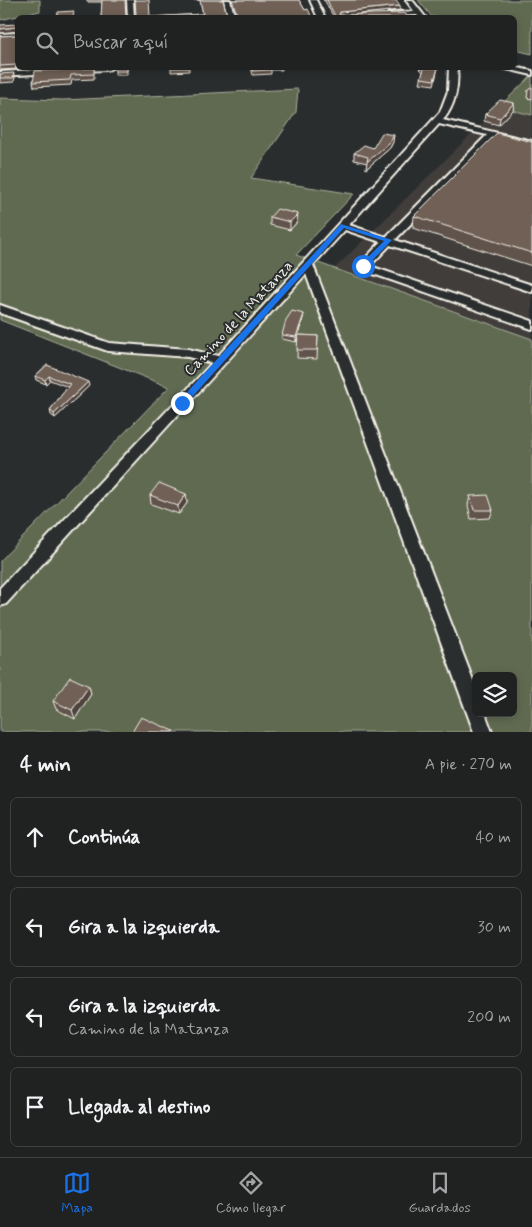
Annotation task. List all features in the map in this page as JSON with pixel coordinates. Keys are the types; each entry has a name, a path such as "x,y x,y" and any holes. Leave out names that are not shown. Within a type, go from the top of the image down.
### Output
{"street":[{"path":"130,0 131,15"},
{"path":"227,0 231,15"},
{"path":"313,0 320,15"},
{"path":"409,0 420,15"},
{"path":"0,36 13,35"},
{"path":"0,74 59,70"},
{"name":"Camino de la Matanza","path":"0,599 150,434 221,361 438,121 452,96 453,70"},
{"path":"516,70 532,73"},
{"path":"438,121 532,144"},
{"path":"493,134 363,266 532,325"},
{"path":"343,226 532,289"},
{"path":"308,265 472,702"},
{"path":"0,309 108,347 188,353 221,361"},
{"path":"477,717 483,732"}],"shaded area":[{"path":"499,107 532,115 532,339 334,269"}],"green space":[{"path":"0,0 40,0 40,11 15,15 15,17 0,20"},
{"path":"418,0 532,0 532,54 517,50 517,15 430,15"},
{"path":"532,75 532,115 499,107"},
{"path":"298,89 296,112 251,178 354,194 296,255 532,339 532,732 0,732 0,561 169,387 0,320 0,98 63,100"}],"building":[{"path":"102,0 125,0 126,15 101,15"},
{"path":"135,0 149,0 150,15 135,15"},
{"path":"200,0 223,0 227,15 185,15 203,14"},
{"path":"232,0 299,0 305,10 308,9 311,15 236,15"},
{"path":"327,0 396,0 400,6 340,12 339,15 334,15"},
{"path":"74,11 73,15 58,15 58,12"},
{"path":"405,13 406,15 339,15"},
{"path":"15,24 15,27 0,29 0,25"},
{"path":"15,35 15,65 0,66 0,36"},
{"path":"94,70 94,74 71,75 70,80 33,82 35,71"},
{"path":"424,70 437,70 434,80 421,78"},
{"path":"14,73 13,78 0,78 0,74"},
{"path":"500,100 514,103 500,118 485,114"},
{"path":"382,133 394,135 390,142 367,162 368,157 354,153 364,145 373,148"},
{"path":"497,133 532,142 532,253 414,216"},
{"path":"277,209 298,214 290,222 270,217"},
{"path":"292,311 304,314 296,337 282,335 286,320"},
{"path":"298,335 318,336 317,350 297,350"},
{"path":"47,365 88,382 54,414 50,410 70,384 49,376 45,380 35,376"},
{"path":"159,483 186,494 178,506 150,495"},
{"path":"488,495 493,510 474,510 470,496"},
{"path":"70,677 89,686 72,710 53,701"},
{"path":"141,717 174,731 132,732"}],"route":[{"path":"182,403 343,226 388,240 363,266"}]}
